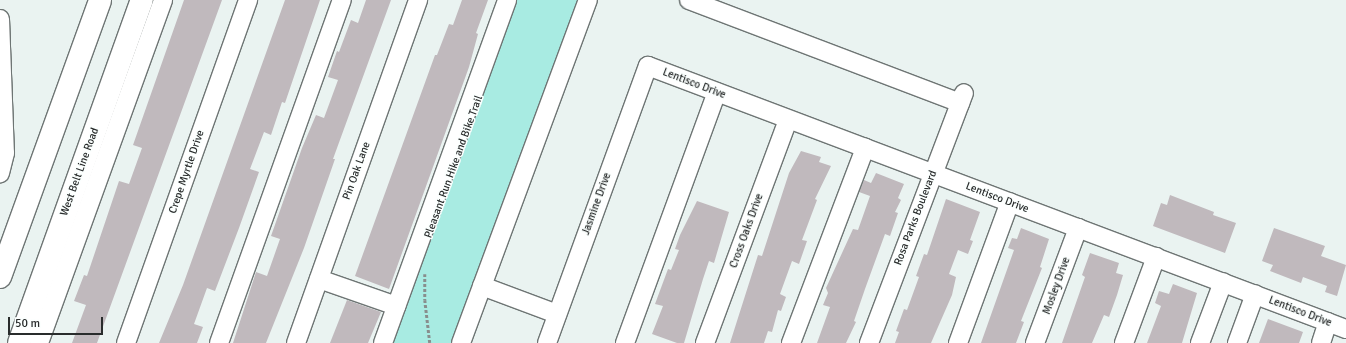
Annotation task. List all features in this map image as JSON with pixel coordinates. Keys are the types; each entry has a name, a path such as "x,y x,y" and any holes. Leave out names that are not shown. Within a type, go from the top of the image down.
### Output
{"main road":[{"path":"0,277 100,0"},
{"name":"West Belt Line Road","path":"19,343 142,0"}],"street":[{"path":"39,343 162,0"},
{"name":"Crepe Myrtle Drive","path":"126,343 248,0"},
{"path":"219,343 342,0"},
{"name":"Pin Oak Lane","path":"296,343 418,0"},
{"path":"382,343 507,0"},
{"path":"461,343 588,0"},
{"name":"Rosa Parks Boulevard","path":"689,0 962,98 869,343"},
{"path":"0,19 5,153 0,173"},
{"name":"Lentisco Drive","path":"648,66 1346,329"},
{"name":"Jasmine Drive","path":"547,343 648,66"},
{"path":"624,343 717,92"},
{"name":"Cross Oaks Drive","path":"705,343 788,120"},
{"path":"792,343 865,148"},
{"path":"958,343 1010,202"},
{"name":"Mosley Drive","path":"1035,343 1078,228"},
{"path":"1124,343 1156,257"},
{"path":"319,279 396,306"},
{"path":"1200,343 1223,282"},
{"path":"482,286 557,314"},
{"path":"1237,343 1255,294"},
{"path":"1321,343 1328,322"}],"path":[{"path":"427,267 425,300 430,343"}],"shaded area":[{"path":"515,0 587,0 463,343 389,343"}],"building":[{"path":"184,0 222,0 97,343 72,343 86,305 74,301 84,275 87,276 119,181 129,184 142,148 133,145"},
{"path":"285,0 320,0 285,103 282,102 271,135 264,132 250,169 259,172 215,291 207,288 194,324 203,327 197,343 159,343 183,285"},
{"path":"366,0 391,0 333,159 335,159 304,248 266,343 233,343 256,272 267,276 280,239 271,236 302,148 316,115 324,118 338,80 328,77 337,51 339,52 351,20 358,23"},
{"path":"462,0 488,0 476,33 478,34 469,67 389,289 355,276 435,55 437,55 449,24 453,25"},
{"path":"801,151 821,157 819,162 831,166 815,199 817,200 802,240 807,241 799,264 792,261 780,294 786,297 781,311 778,310 772,332 768,331 764,343 730,343 758,255 762,256 789,173"},
{"path":"876,173 904,184 898,198 901,200 895,212 898,213 890,236 885,234 854,321 856,322 846,343 817,343 830,307 823,305 828,293 826,288 853,229 858,230 870,196 859,192 864,180 871,183"},
{"path":"1170,195 1214,212 1213,215 1236,223 1225,253 1153,226 1161,203 1167,205"},
{"path":"946,199 980,212 970,240 973,241 968,254 958,250 949,274 956,277 952,295 931,343 895,343 899,332 896,331 904,309 907,310 919,277 916,276 924,254 927,255"},
{"path":"697,201 729,212 714,263 709,261 684,343 677,343 652,334 663,306 655,304 668,269 671,270 679,250 675,249 680,235"},
{"path":"1021,228 1049,239 1040,267 1042,268 1021,321 1024,322 1016,343 981,343 1014,250 1008,248 1012,238 1017,239"},
{"path":"1274,228 1325,246 1321,256 1346,265 1337,296 1325,292 1327,286 1303,277 1301,283 1270,271 1273,265 1262,261"},
{"path":"1090,253 1119,263 1116,273 1123,275 1117,295 1109,317 1104,315 1092,343 1062,343 1085,277 1082,275"},
{"path":"1173,284 1197,293 1182,343 1147,343 1161,306 1155,303 1159,291 1169,294"},
{"path":"347,300 381,312 368,343 330,343"},
{"path":"1268,319 1303,332 1299,343 1259,343"}]}
